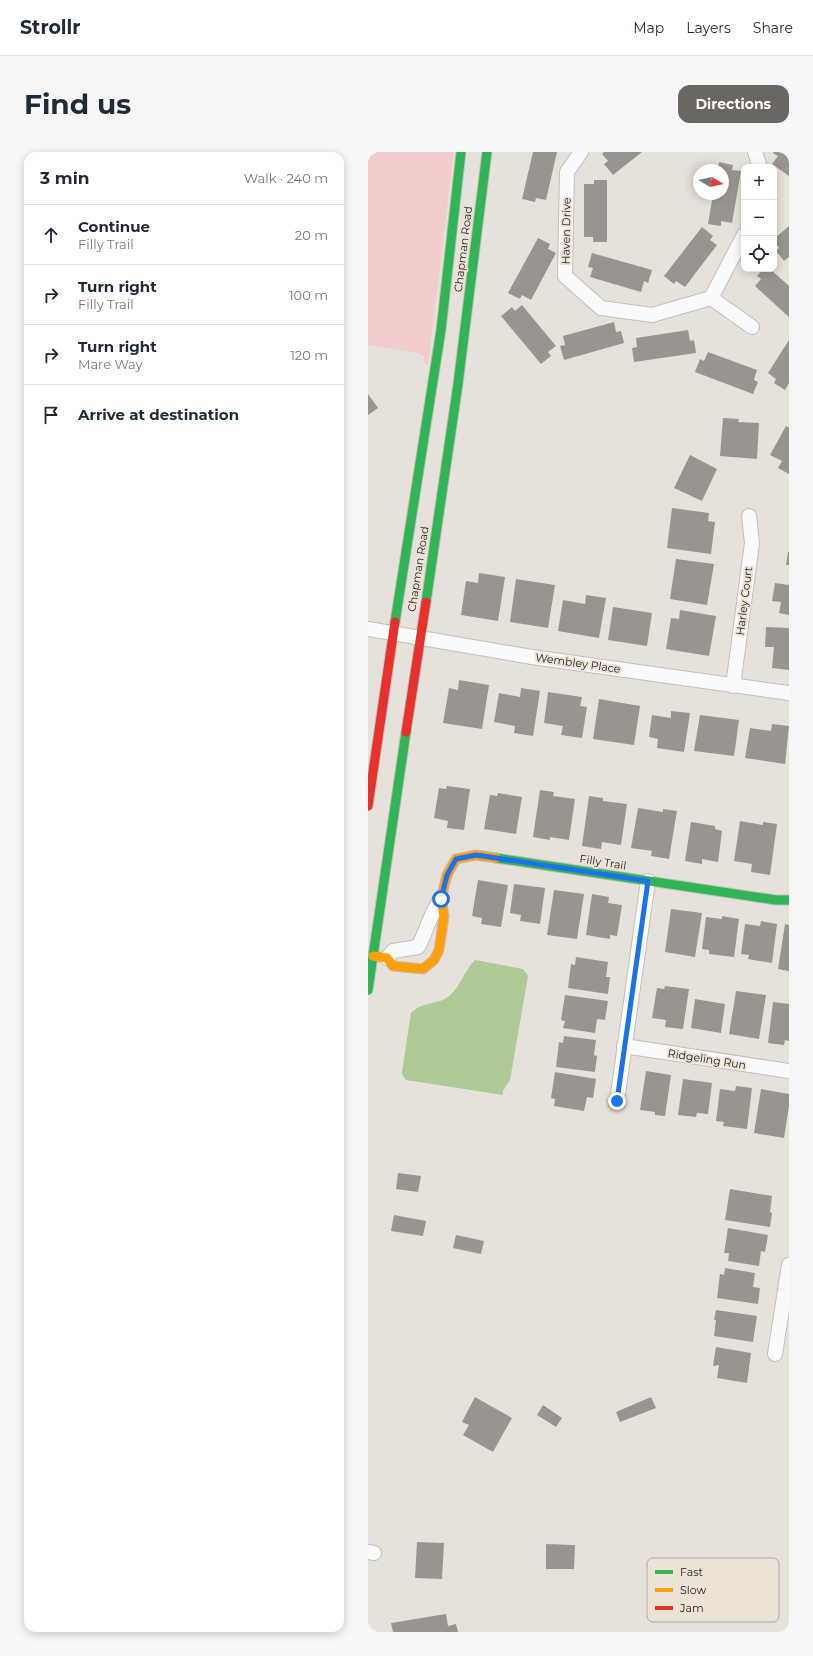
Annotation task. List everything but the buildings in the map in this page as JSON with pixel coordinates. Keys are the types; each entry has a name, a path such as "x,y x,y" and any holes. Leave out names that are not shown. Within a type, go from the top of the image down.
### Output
{"street":[{"name":"Chapman Road","path":"368,806 393,632 441,330 462,152"},
{"name":"Chapman Road","path":"368,990 463,346 476,247 486,152"},
{"name":"Haven Drive","path":"582,152 567,172 566,276 601,308 652,315 711,298"},
{"path":"755,152 759,164"},
{"path":"743,236 711,298 752,327"},
{"name":"Harley Court","path":"733,686 752,543 749,516"},
{"name":"Wembley Place","path":"368,629 393,632 532,657 789,693"},
{"name":"Filly Trail","path":"441,899 447,875 456,859 476,855 776,900 789,900"},
{"path":"617,1101 648,881"},
{"path":"373,956 387,958 393,966 423,969 434,960 439,950 444,916 441,899"},
{"path":"423,969 418,946 424,936 434,908 441,899"},
{"path":"387,958 393,951 418,946"},
{"name":"Ridgeling Run","path":"624,1046 789,1071"},
{"path":"775,1354 788,1272"}],"shaded area":[{"path":"368,152 454,152 428,365 423,364 424,357 418,353 368,345"},
{"path":"475,960 523,969 528,976 510,1080 503,1091 503,1095 406,1080 402,1072 411,1013 422,1006 441,1001 450,995 458,986 467,970"}],"traffic: fast":[{"path":"395,622 441,330 461,152"},
{"path":"426,602 458,384 487,152"},
{"path":"368,990 406,732"},
{"path":"496,858 776,900 789,900"}],"traffic: slow":[{"path":"373,956 387,958 393,966 423,969 434,960 439,950 444,916 441,899 447,875 456,859 476,855 496,858"}],"traffic: jam":[{"path":"406,732 426,602"},
{"path":"368,806 395,622"}],"route":[{"path":"441,899 447,875 456,859 476,855 648,881 617,1101"}]}
